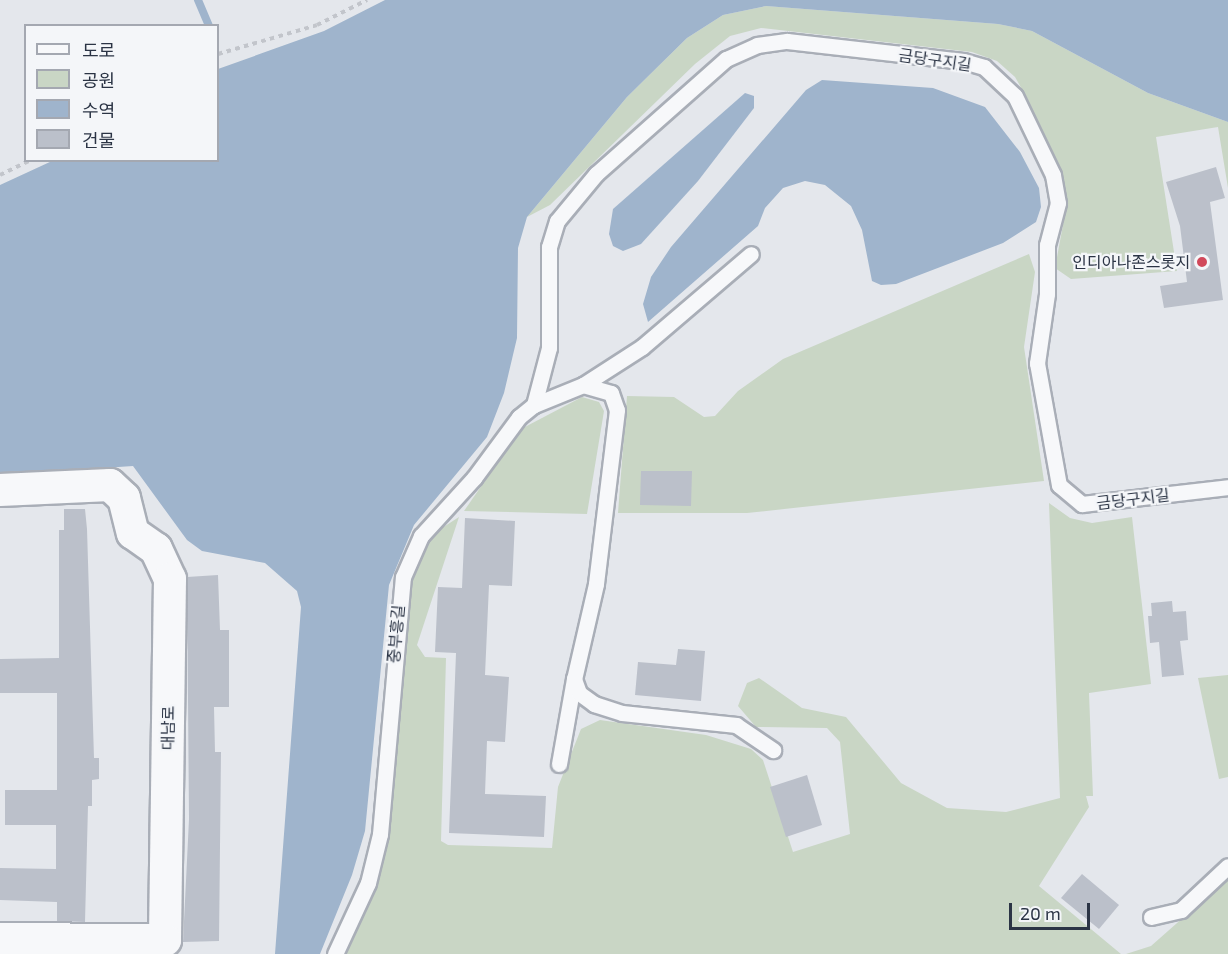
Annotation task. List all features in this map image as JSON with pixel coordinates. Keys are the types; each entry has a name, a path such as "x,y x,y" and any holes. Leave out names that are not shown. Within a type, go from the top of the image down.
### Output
{"street":[{"name":"대남로","path":"0,490 110,485 124,498 133,533 156,549 170,579 165,940 0,939"}],"lane":[{"name":"금당구지길","path":"534,405 549,348 549,247 557,221 596,174 726,59 757,45 787,41 953,60 984,67 1002,81 1015,96 1053,175 1058,203 1047,245 1047,294 1037,363 1059,485 1082,504 1228,487"},
{"name":"중부흥길","path":"335,954 368,883 380,834 403,578 421,536 474,478 519,417 534,405 584,385 642,347 751,254"},
{"path":"559,764 603,541 617,410 611,393 584,385"},
{"path":"574,679 579,693 594,704 622,713 716,720 743,729 773,750"},
{"path":"1151,917 1181,910 1228,866"}],"path":[{"path":"219,54 317,25 366,0"},
{"path":"0,175 28,162"}],"green space":[{"path":"766,6 998,24 1032,31 1148,93 1228,122 1228,188 1218,127 1156,137 1177,271 1071,279 1055,268 1065,214 1063,182 1027,98 1015,77 997,61 972,52 761,28 730,36 695,64 550,205 527,217 627,97 687,38 723,15"},
{"path":"1029,254 1035,272 1024,347 1044,481 747,513 618,513 627,396 674,397 704,417 715,416 738,391 783,359"},
{"path":"582,397 599,402 604,411 587,514 464,511 521,429"},
{"path":"1049,503 1070,518 1092,523 1132,517 1151,684 1089,693 1093,796 1086,796 1089,807 1039,886 1121,954 344,954 376,884 387,832 409,579 425,539 459,517 417,645 425,657 446,658 441,841 448,845 552,848 558,787 581,729 600,720 706,735 751,749 763,760 793,852 850,834 840,742 827,728 756,727 738,706 747,683 759,678 802,708 846,717 901,783 947,808 1006,812 1060,798"},
{"path":"1228,675 1228,777 1219,779 1198,678"},
{"path":"1228,878 1228,954 1126,954 1151,946"}],"water":[{"path":"385,0 1228,0 1228,122 1148,93 1032,31 998,24 766,6 723,15 687,38 627,97 527,217 518,248 517,338 504,393 487,437 414,525 389,585 365,831 352,875 320,954 275,954 301,607 297,591 265,563 202,551 187,540 133,466 0,475 0,185 50,162 219,162 219,69 324,31"},
{"path":"822,80 933,88 985,107 1020,152 1039,188 1041,207 1036,222 1003,243 896,284 881,285 872,281 862,230 851,206 825,185 805,181 783,188 765,208 758,226 648,322 643,304 651,277 671,247 806,90"},
{"path":"745,93 754,96 754,108 698,181 641,244 623,251 613,246 609,234 613,209"}],"building":[{"path":"1216,167 1225,198 1210,202 1223,300 1164,308 1160,286 1187,282 1180,226 1166,182"},
{"path":"641,471 692,471 691,506 640,505"},
{"path":"64,509 85,509 94,758 99,758 99,779 92,780 92,806 88,806 85,922 57,921 57,902 0,900 0,868 56,869 56,825 5,825 5,790 57,790 57,693 0,693 0,659 59,658 59,530 64,530"},
{"path":"465,518 515,521 512,586 489,585 485,675 509,677 505,742 487,741 485,794 546,796 544,837 449,833 456,653 435,652 438,587 462,588"},
{"path":"218,575 220,630 229,630 229,707 214,707 215,752 221,752 219,941 183,942 189,819 187,577"},
{"path":"1172,601 1173,612 1186,611 1188,640 1180,641 1184,675 1162,677 1159,642 1150,643 1148,616 1152,616 1151,603"},
{"path":"678,649 705,651 701,701 635,695 638,662 676,665"},
{"path":"807,775 822,825 786,837 770,787"},
{"path":"1082,874 1119,905 1099,929 1061,898"}],"waterway":[{"path":"198,0 208,24"}],"place":[{"name":"인디아나존스롯지","path":"1202,262"}]}
